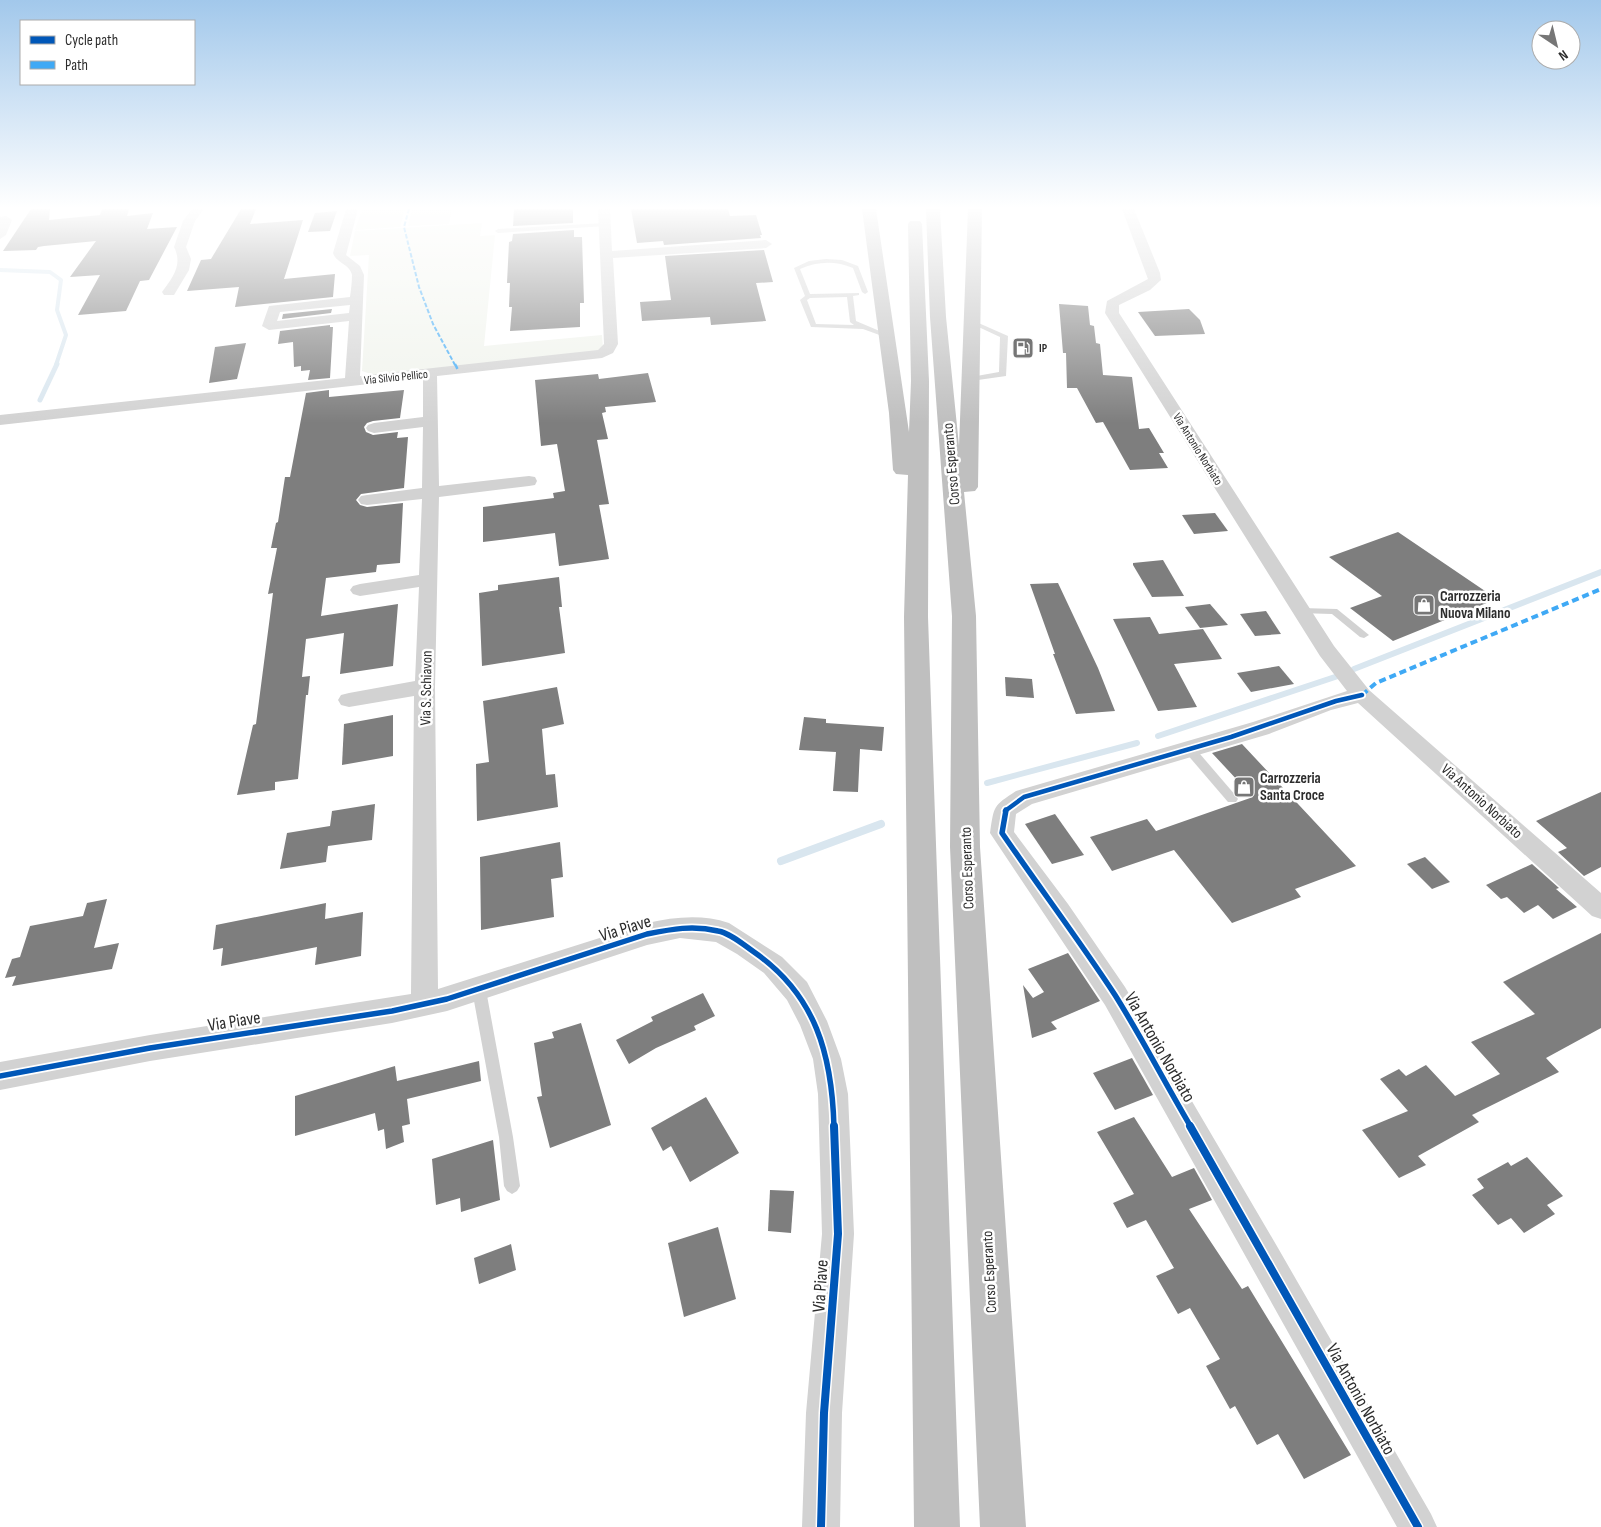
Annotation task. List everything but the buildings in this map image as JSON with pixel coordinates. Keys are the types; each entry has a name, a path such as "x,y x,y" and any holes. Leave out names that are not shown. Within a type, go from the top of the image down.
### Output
{"highway":[{"path":"872,280 873,291 887,336 898,412 916,617"},
{"name":"Corso Esperanto","path":"917,280 920,381 916,617 938,1527"},
{"name":"Corso Esperanto","path":"936,280 964,616 965,847 1003,1527"},
{"path":"964,616 973,280"}],"street":[{"path":"169,292 177,280"},
{"name":"Via Silvio Pellico","path":"358,280 352,382 602,354 608,350 611,344 608,280"},
{"name":"Via Antonio Norbiato","path":"1155,280 1141,290 1120,298 1112,304 1112,313 1332,658 1362,694 1601,908"},
{"path":"355,316 269,326 274,309 356,300"},
{"name":"Via S. Schiavon","path":"425,1004 425,687 431,493 430,374"},
{"path":"0,420 352,382"},
{"path":"374,428 430,421"},
{"path":"367,500 529,481"},
{"path":"360,590 428,580"},
{"path":"349,700 425,687"},
{"name":"Via Antonio Norbiato","path":"1362,694 1190,750 1024,797 1005,810 1002,833 1034,880 1059,912 1114,996 1267,1260 1418,1527"},
{"name":"Via Piave","path":"0,1076 150,1048 392,1011 479,990 647,934 680,927 720,931 773,965 797,991 813,1021 827,1059 833,1094 838,1234 824,1413 821,1527"}],"lane":[{"path":"802,280 808,296"},
{"path":"865,280 873,291 850,295 808,296 804,300 813,326 866,328"},
{"path":"850,295 853,322 887,336"},
{"path":"971,379 1003,374 1004,336 972,322"},
{"path":"1301,611 1334,611 1364,635"},
{"path":"1190,750 1232,799"},
{"path":"479,990 506,1137 512,1186"}],"shaded area":[{"path":"367,280 491,280 484,346 602,335 603,348 595,353 374,375 362,371"}],"waterway":[{"path":"56,365 66,335 57,310 61,280"},
{"path":"40,400 57,364"},
{"path":"1354,669 1601,572"},
{"path":"1158,736 1338,676"},
{"path":"987,783 1137,743"},
{"path":"781,861 881,824"}],"marked path":[{"path":"417,280 433,324 458,370"},
{"path":"1362,695 1376,683 1601,589"}],"cycle path":[{"path":"1362,695 1336,701 1231,737 1024,797 1005,810 1002,833 1034,880 1059,912 1115,996 1267,1259 1418,1527"},
{"path":"0,1076 150,1048 392,1011 447,999 647,934 680,927 720,931 773,965 797,991 813,1021 827,1059 833,1094 838,1234 824,1413 821,1527"}],"place":[{"name":"IP","path":"1023,348"},
{"name":"Carrozzeria Nuova Milano","path":"1424,605"},
{"name":"Carrozzeria Santa Croce","path":"1244,787"}]}
